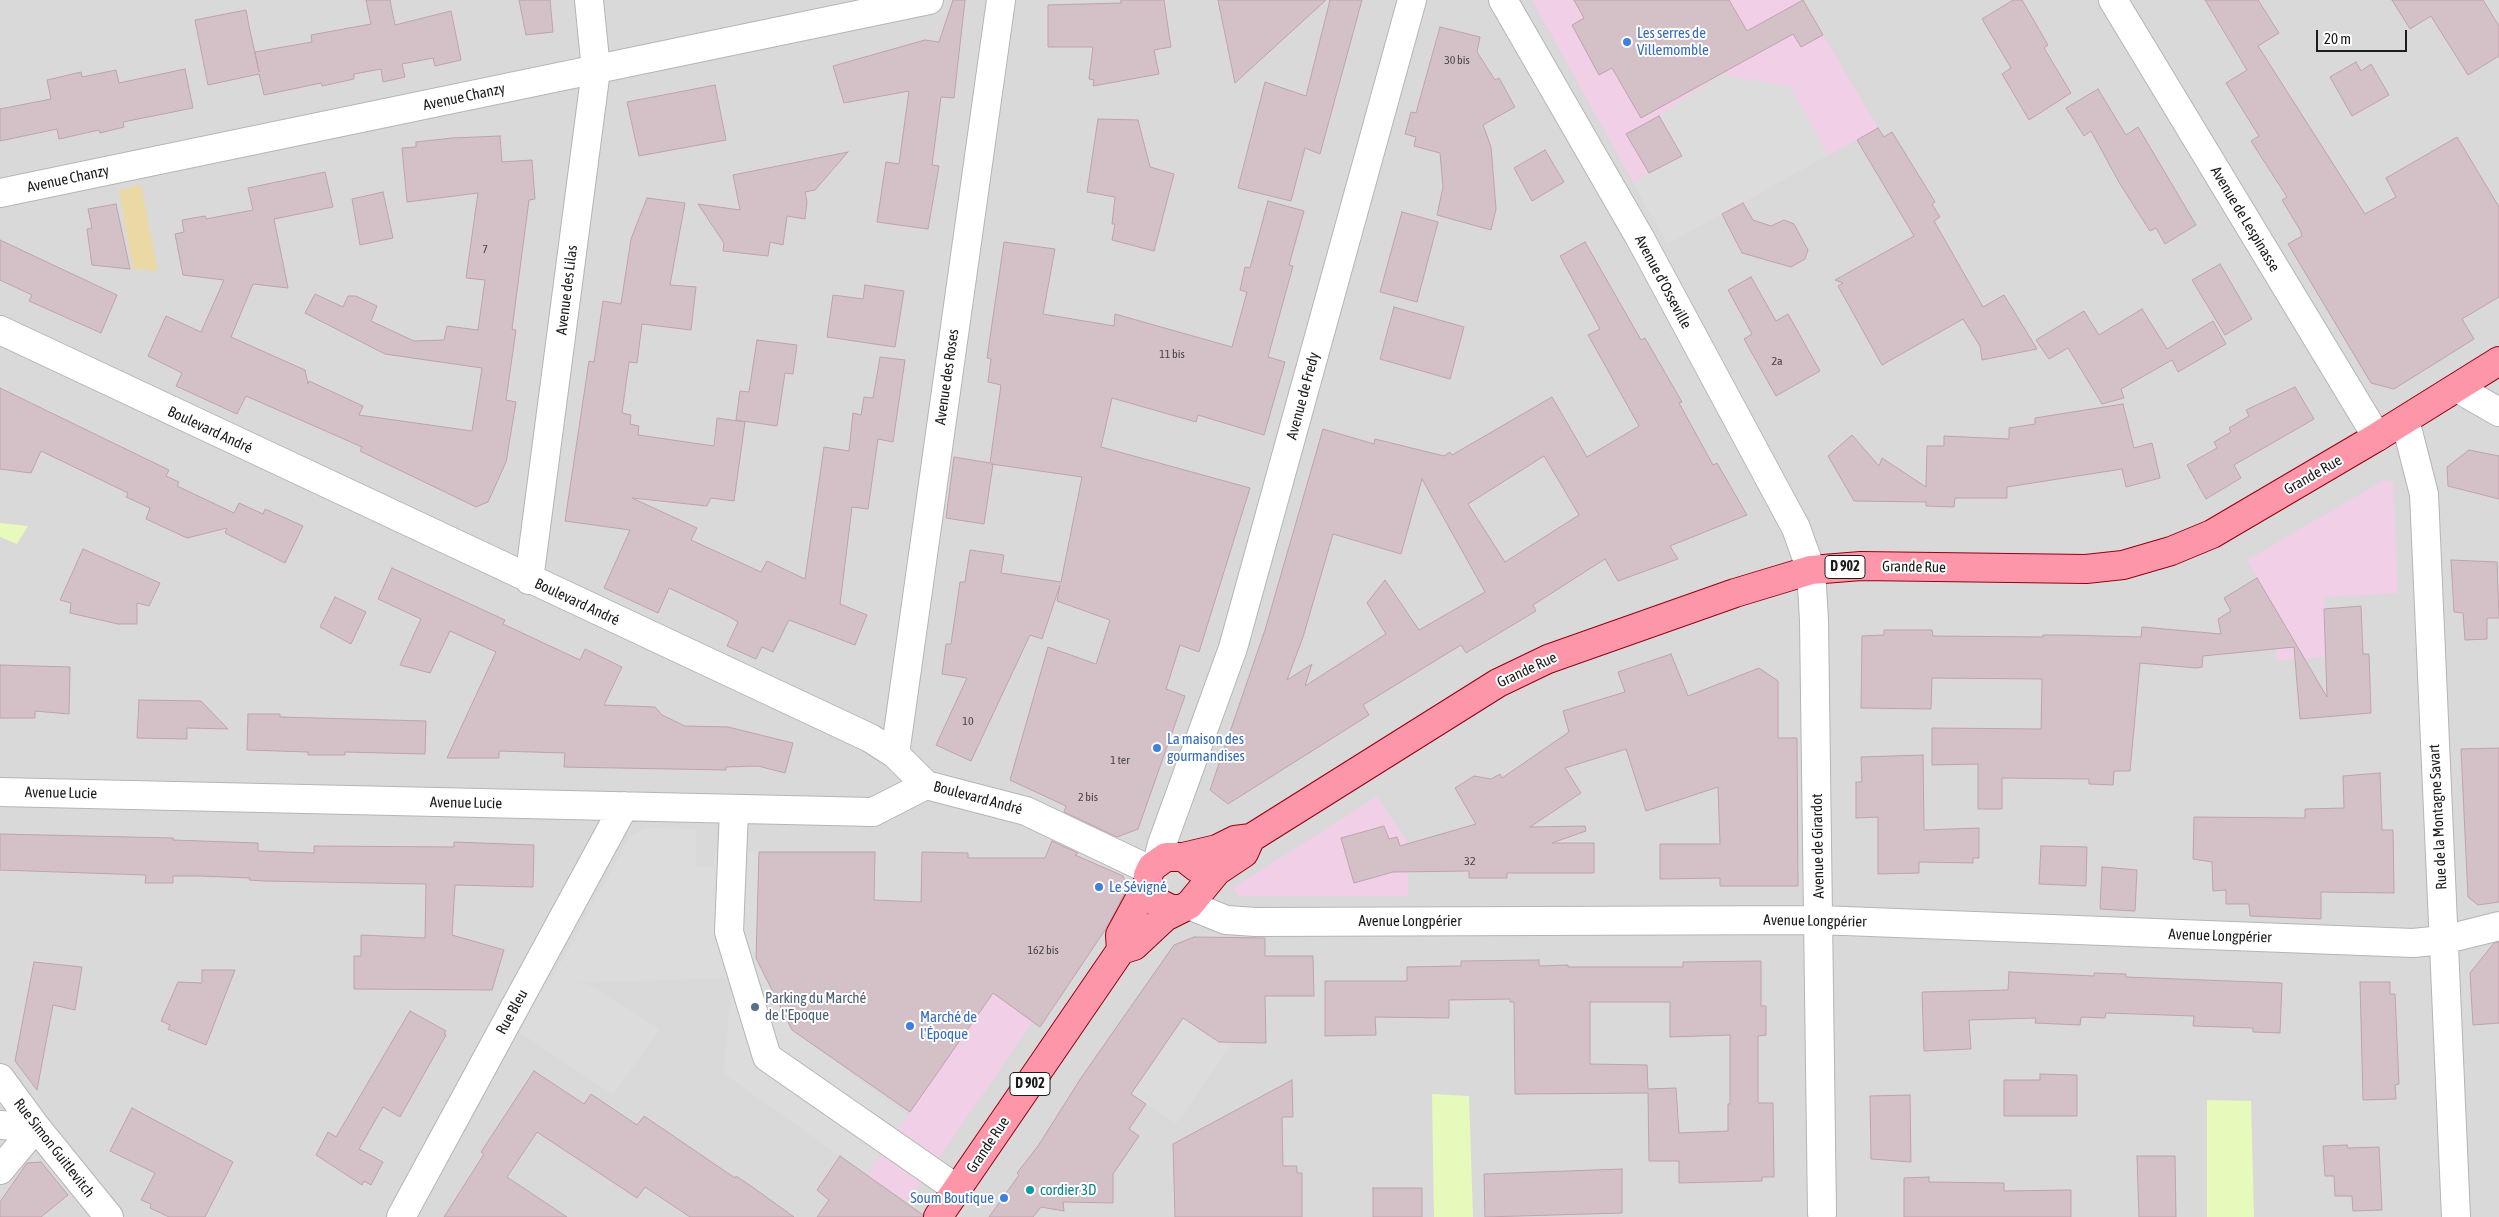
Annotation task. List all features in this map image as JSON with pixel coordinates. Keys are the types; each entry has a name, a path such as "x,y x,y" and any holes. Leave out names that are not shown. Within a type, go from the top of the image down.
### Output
{"main road":[{"name":"Grande Rue","path":"938,1217 1121,950 1120,935 1164,866 1217,849 1235,840 1251,838 1498,682 1548,659 1641,625 1735,593 1811,570 1861,566 2086,569 2123,564 2171,551 2212,534 2377,438 2499,361"},
{"name":"Grande Rue","path":"1121,950 1134,946 1165,917 1190,902 1217,871 1244,853 1251,838"},
{"path":"1164,866 1196,867 1201,883 1190,902 1171,909 1155,902 1164,866"}],"street":[{"name":"Avenue des Lilas","path":"529,580 596,70 589,0"},
{"name":"Avenue Chanzy","path":"0,193 929,0"},
{"name":"Avenue des Roses","path":"895,754 1001,0"},
{"name":"Avenue de Fredy","path":"1164,866 1182,788 1233,648 1412,0"},
{"name":"Avenue d'Osseville","path":"1504,0 1649,232 1792,521 1811,570"},
{"name":"Avenue de Lespinasse","path":"2113,0 2377,438"},
{"name":"Boulevard André","path":"0,330 529,580 870,738 895,754 926,784 1026,811 1164,866"},
{"path":"2457,388 2499,412"},
{"name":"Rue de la Montagne Savart","path":"2405,420 2424,494 2456,1217"},
{"name":"Avenue de Girardot","path":"1811,570 1814,620 1822,1216"},
{"name":"Avenue Lucie","path":"0,792 873,812 926,784"},
{"name":"Rue Bleu","path":"401,1217 624,806"},
{"path":"734,810 729,932 767,1057 957,1189"},
{"name":"Avenue Longpérier","path":"1190,902 1226,920 1256,922 1819,920 2413,943 2444,940 2499,926"},
{"name":"Rue Simon Guitlevitch","path":"0,1078 36,1127 109,1217"},
{"path":"0,1125 36,1127"},
{"path":"0,1170 36,1127"}],"shaded area":[{"path":"0,0 2499,0 2499,1217 0,1217"},
{"name":"Les serres de Villemomble","path":"1532,0 1803,0 1878,128 1667,244"},
{"path":"1720,74 1791,87 1828,155 1667,244 1633,182 1681,156 1659,116"},
{"path":"141,185 158,271 133,269 119,190"},
{"path":"2384,480 2393,482 2398,593 2324,597 2326,657 2276,661 2278,614 2247,560"},
{"path":"1377,796 1408,843 1408,896 1239,896 1233,888"},
{"name":"Parking du Marché de l'Epoque","path":"647,828 696,829 696,867 714,866 715,853 759,852 756,958 792,1030 908,1115 867,1175 724,1074 732,978 572,983 588,984 660,1029 613,1095 506,1023 528,984 549,984 630,836"},
{"name":"Marché de l'Époque","path":"759,852 873,852 873,945 1001,973 1033,1022 908,1202 867,1175 910,1112 792,1030 756,958"},
{"path":"1183,1018 1219,1043 1233,1043 1176,1124 1131,1094"}],"green space":[{"path":"0,523 28,526 17,544 0,537"},
{"path":"1432,1094 1469,1096 1473,1217 1434,1217"},
{"path":"2207,1100 2251,1101 2254,1217 2207,1217"}],"building":[{"path":"366,0 390,0 395,25 451,11 461,60 435,66 433,58 402,64 405,77 383,82 381,69 354,74 354,79 322,86 321,83 264,95 259,74 208,85 195,20 246,10 259,72 255,52 312,42 311,35 371,24"},
{"path":"519,0 550,0 553,32 526,35"},
{"path":"953,0 965,0 954,98 941,97 932,165 939,166 928,229 877,222 886,162 899,164 909,91 844,103 833,66 925,40 939,42"},
{"path":"1121,0 1164,0 1171,47 1154,50 1159,74 1093,86 1094,80 1089,79 1093,47 1048,47 1048,5 1121,3"},
{"path":"1218,0 1326,0 1235,83"},
{"path":"1330,0 1362,0 1320,154 1305,148 1291,201 1238,188 1265,82 1306,96"},
{"path":"1574,0 1729,0 1747,31 1803,0 1823,35 1801,47 1793,34 1641,118 1612,68 1599,75 1572,25 1584,18"},
{"path":"2013,0 2022,0 2048,45 2044,48 2071,93 2029,120 2002,74 2011,68 1982,19"},
{"path":"2205,0 2258,0 2279,33 2258,46 2365,214 2396,197 2386,178 2457,137 2499,207 2499,297 2462,319 2474,339 2394,389 2371,383 2288,244 2302,236 2300,230 2282,200 2287,197 2251,141 2259,136 2226,83 2247,70"},
{"path":"2392,0 2483,0 2499,26 2499,56 2468,75 2431,16 2410,29"},
{"path":"1440,27 1480,37 1477,52 1495,80 1499,78 1515,107 1483,125 1491,147 1496,209 1491,230 1437,215 1443,187 1440,153 1414,146 1416,137 1405,134 1411,112 1416,113"},
{"path":"2356,62 2361,71 2371,64 2389,95 2352,116 2330,77"},
{"path":"185,69 193,108 123,122 124,127 100,133 99,130 59,139 57,129 0,141 0,109 51,99 47,80 81,72 82,77 116,70 119,83"},
{"path":"715,85 726,140 639,156 627,102"},
{"path":"2098,89 2126,135 2138,127 2196,225 2165,244 2156,228 2150,231 2120,184 2091,131 2084,136 2066,108"},
{"path":"1659,116 1682,156 1649,173 1626,134"},
{"path":"1098,119 1138,120 1150,167 1174,174 1154,251 1112,240 1115,224 1112,224 1115,197 1087,192"},
{"path":"1878,128 1884,137 1892,132 1935,202 1932,204 1940,217 1934,221 1983,307 2004,295 2037,349 1982,360 1980,346 1963,319 1882,365 1838,286 1843,283 1835,280 1914,236 1857,140"},
{"path":"500,136 502,162 532,160 535,199 529,200 512,329 516,330 506,400 516,402 506,462 488,502 476,507 360,451 362,447 246,396 237,414 176,386 182,373 148,356 166,316 201,332 224,280 183,275 175,234 184,232 182,220 205,216 206,219 253,210 248,188 325,172 333,207 274,219 288,288 253,284 231,337 305,370 308,384 309,381 363,406 359,415 472,431 482,368 385,354 305,313 315,294 343,307 348,296 356,296 377,306 371,321 414,341 444,340 447,326 478,330 485,280 466,278 478,193 407,202 402,148 416,147 416,142"},
{"path":"1545,150 1564,182 1532,201 1514,168"},
{"path":"848,152 815,190 805,192 807,202 805,219 787,216 783,245 770,242 768,256 723,251 724,243 698,204 740,210 733,175"},
{"path":"383,192 393,238 360,245 352,199"},
{"path":"647,198 685,203 670,285 696,287 691,330 642,324 637,363 629,362 622,413 631,415 630,424 639,426 638,435 714,446 717,418 745,422 734,501 711,498 707,506 632,498 697,528 691,540 761,572 767,561 805,579 824,447 849,451 853,413 861,415 864,397 873,398 880,357 905,360 893,442 878,439 868,509 852,507 840,604 867,615 855,645 789,620 773,652 762,647 756,659 727,646 738,622 669,588 658,613 604,588 630,530 565,521 589,361 594,362 603,301 621,304 631,239"},
{"path":"1268,201 1304,211 1289,265 1293,266 1268,357 1285,362 1264,435 1198,415 1196,422 1112,398 1101,447 1250,488 1199,652 1180,645 1166,689 1185,696 1138,829 1117,837 1064,812 1066,806 1010,780 1048,647 1096,664 1110,620 1057,601 1060,585 1042,639 1030,635 971,761 936,745 967,678 942,674 946,644 951,644 960,582 965,582 970,550 1004,555 1001,573 1061,582 1082,477 993,464 984,524 946,518 954,457 990,463 1001,385 988,382 991,359 987,358 1004,242 1055,249 1043,314 1114,326 1115,314 1232,347 1247,292 1240,290 1245,267 1250,268"},
{"path":"1743,203 1753,220 1771,226 1784,220 1794,224 1808,250 1805,259 1791,267 1742,253 1722,214"},
{"path":"116,204 130,269 92,265 87,229 92,228 88,209"},
{"path":"1402,212 1438,222 1417,302 1380,292"},
{"path":"0,240 117,295 101,333 29,301 32,295 0,280"},
{"path":"1585,242 1641,340 1645,338 1682,402 1679,403 1713,465 1717,463 1747,515 1670,546 1678,559 1618,581 1605,559 1533,605 1536,611 1466,653 1461,645 1363,705 1369,715 1228,804 1210,790 1265,630 1323,429 1374,444 1375,439 1444,456 1450,452 1452,455 1552,397 1587,457 1639,426 1588,335 1600,329 1560,256","holes":["1544,456 1579,515 1505,562 1468,504","1422,479 1485,592 1419,630 1385,580 1367,603 1386,634 1305,686 1312,664 1287,680 1303,637 1333,534 1401,554"]},
{"path":"2220,264 2252,319 2225,335 2192,280"},
{"path":"1751,277 1776,321 1788,314 1820,371 1776,396 1744,339 1752,334 1728,290"},
{"path":"865,285 904,291 895,347 827,337 833,295 863,299"},
{"path":"1394,307 1464,327 1450,379 1380,359"},
{"path":"2142,309 2167,349 2213,321 2226,344 2178,372 2172,360 2121,389 2124,398 2102,404 2068,348 2049,359 2036,340 2084,311 2099,335"},
{"path":"757,340 797,345 793,374 785,373 777,426 736,420 740,391 749,392"},
{"path":"2295,387 2314,419 2234,465 2241,478 2206,499 2187,465 2217,448 2214,442 2231,432 2229,428 2249,416 2246,410"},
{"path":"0,388 169,470 166,476 179,482 177,486 234,513 239,503 263,514 265,509 303,526 285,563 225,533 227,528 187,538 146,519 150,508 126,497 128,493 41,451 31,473 0,469"},
{"path":"2123,404 2134,448 2152,443 2160,478 2126,487 2122,469 2007,487 2007,498 1955,498 1954,507 1926,506 1926,502 1854,501 1828,456 1852,435 1879,466 1882,458 1926,487 1927,446 1944,446 1944,436 2009,439 2009,428 2035,424 2035,418"},
{"path":"2469,450 2499,456 2499,499 2448,486 2447,467"},
{"path":"83,549 160,583 149,606 137,603 137,624 118,624 70,613 71,603 60,600"},
{"path":"2451,560 2497,562 2499,618 2487,618 2487,639 2465,640 2463,613 2454,612"},
{"path":"392,568 505,620 503,624 580,660 585,649 622,667 604,705 655,707 662,715 685,726 728,727 793,743 785,773 758,766 726,767 726,770 564,767 565,753 499,751 499,758 447,758 496,652 450,631 430,673 400,665 421,619 378,599"},
{"path":"2257,578 2327,697 2324,609 2361,606 2363,654 2369,654 2371,713 2300,719 2294,647 2203,656 2202,667 2196,668 2140,663 2130,771 2114,771 2113,785 2089,784 2089,779 2002,778 2002,809 1978,809 1978,764 1932,765 1932,728 2041,729 2042,679 1932,678 1931,709 1861,708 1862,636 1884,635 1884,630 1932,630 1933,636 2043,637 2043,635 2066,635 2141,637 2142,627 2221,634 2218,619 2231,611 2224,598"},
{"path":"335,597 366,612 351,644 320,627"},
{"path":"1671,654 1688,696 1759,668 1778,681 1778,738 1797,738 1798,886 1720,886 1720,878 1660,879 1660,844 1720,844 1718,787 1646,811 1626,749 1565,768 1581,793 1530,827 1585,826 1586,831 1552,843 1594,843 1594,873 1507,873 1507,878 1469,878 1469,871 1393,872 1354,883 1341,838 1384,826 1389,839 1397,837 1400,846 1476,824 1455,788 1474,776 1491,779 1500,774 1502,778 1569,732 1563,711 1625,692 1618,672"},
{"path":"0,665 70,667 69,714 35,711 35,718 0,718"},
{"path":"139,700 201,701 228,729 187,728 187,739 137,738"},
{"path":"248,714 280,714 280,717 426,721 425,754 345,752 345,755 308,755 308,752 247,750"},
{"path":"2499,748 2499,902 2478,905 2468,897 2461,749"},
{"path":"1923,755 1924,830 1979,828 1979,858 1973,858 1973,863 1919,862 1919,873 1878,874 1878,817 1856,818 1856,782 1862,782 1861,757"},
{"path":"2380,773 2382,830 2393,830 2394,893 2321,892 2321,919 2250,916 2249,904 2226,904 2226,890 2213,891 2212,862 2193,859 2194,817 2305,818 2305,809 2344,808 2343,776"},
{"path":"0,834 173,838 173,840 258,843 258,851 314,853 314,846 454,847 454,842 534,845 533,887 455,885 452,935 504,950 492,990 354,989 354,956 361,956 361,935 425,938 426,884 264,881 249,880 250,878 199,876 173,876 173,883 145,883 146,875 0,870"},
{"path":"1052,841 1078,853 1075,855 1123,876 1128,887 1107,927 1040,1027 993,993 910,1112 792,1030 756,958 759,852 875,852 874,900 921,902 922,852 968,853 968,858 1045,858"},
{"path":"2041,846 2087,847 2086,886 2039,884"},
{"path":"2102,867 2137,870 2135,911 2100,909"},
{"path":"1194,937 1265,938 1265,956 1313,956 1314,996 1265,996 1266,1043 1219,1042 1183,1018 1131,1094 1146,1104 1129,1129 1139,1136 1113,1174 1113,1203 1063,1202 1064,1211 1041,1207 1033,1217 989,1217 1019,1175 1017,1173 1038,1146 1081,1078 1174,945"},
{"path":"2499,942 2499,1023 2473,1025 2470,973 2494,943"},
{"path":"1539,960 1539,966 1568,965 1568,967 1683,967 1683,962 1761,961 1761,1006 1766,1006 1766,1035 1758,1036 1758,1103 1773,1103 1774,1177 1762,1177 1762,1181 1679,1183 1679,1161 1649,1161 1648,1093 1515,1094 1514,1002 1510,1002 1510,999 1449,1000 1449,1018 1375,1017 1376,1035 1325,1036 1325,981 1407,981 1407,967 1461,966 1461,961","holes":["1590,1002 1670,1002 1670,1037 1730,1035 1728,1131 1679,1133 1676,1088 1648,1089 1647,1065 1590,1064"]},
{"path":"34,962 82,967 75,1010 53,1005 37,1090 15,1061"},
{"path":"202,970 235,970 206,1045 168,1029 170,1025 161,1021 178,982 202,983"},
{"path":"2009,972 2094,976 2094,973 2126,974 2126,977 2282,983 2280,1033 2253,1032 2253,1028 2193,1026 2194,1016 2106,1013 2105,1018 2081,1017 2080,1025 2035,1023 2036,1018 1969,1020 1971,1049 1924,1051 1922,992 2008,990"},
{"path":"2360,982 2390,982 2390,994 2395,994 2399,1084 2395,1085 2396,1099 2363,1100"},
{"path":"410,1011 446,1031 444,1034 446,1035 400,1117 383,1107 359,1149 383,1162 371,1185 364,1181 362,1185 316,1155 328,1132 336,1137"},
{"path":"534,1071 584,1104 591,1094 637,1125 644,1116 735,1178 736,1176 751,1186 794,1217 690,1217 645,1187 637,1198 537,1132 507,1177 567,1217 444,1217 484,1154 481,1152"},
{"path":"2040,1074 2077,1075 2077,1116 2004,1116 2004,1080 2040,1080"},
{"path":"1292,1080 1293,1117 1282,1117 1283,1166 1297,1166 1297,1173 1302,1173 1302,1217 1175,1217 1173,1144"},
{"path":"1910,1095 1911,1162 1871,1159 1870,1096"},
{"path":"132,1108 233,1162 205,1217 169,1217 150,1208 151,1204 141,1200 155,1173 110,1151"},
{"path":"2347,1145 2348,1148 2379,1147 2382,1210 2353,1211 2352,1196 2335,1196 2334,1176 2325,1176 2323,1146"},
{"path":"840,1156 923,1215 923,1217 817,1217 829,1200 817,1190"},
{"path":"2137,1156 2175,1156 2176,1217 2139,1217"},
{"path":"41,1162 68,1195 41,1217 0,1217 0,1202 27,1163"},
{"path":"1622,1169 1622,1213 1485,1217 1484,1174"},
{"path":"1929,1177 1929,1182 2004,1183 2004,1191 2071,1190 2071,1217 1904,1217 1904,1178"},
{"path":"1373,1188 1422,1188 1422,1217 1373,1217"}],"place":[{"name":"Les serres de Villemomble","path":"1627,42"},
{"name":"La maison des gourmandises","path":"1157,748"},
{"name":"Le Sévigné","path":"1099,887"},
{"name":"Parking du Marché de l'Epoque","path":"755,1007"},
{"name":"Marché de l'Époque","path":"910,1026"},
{"name":"cordier 3D","path":"1030,1190"},
{"name":"Soum Boutique","path":"1004,1198"}]}
